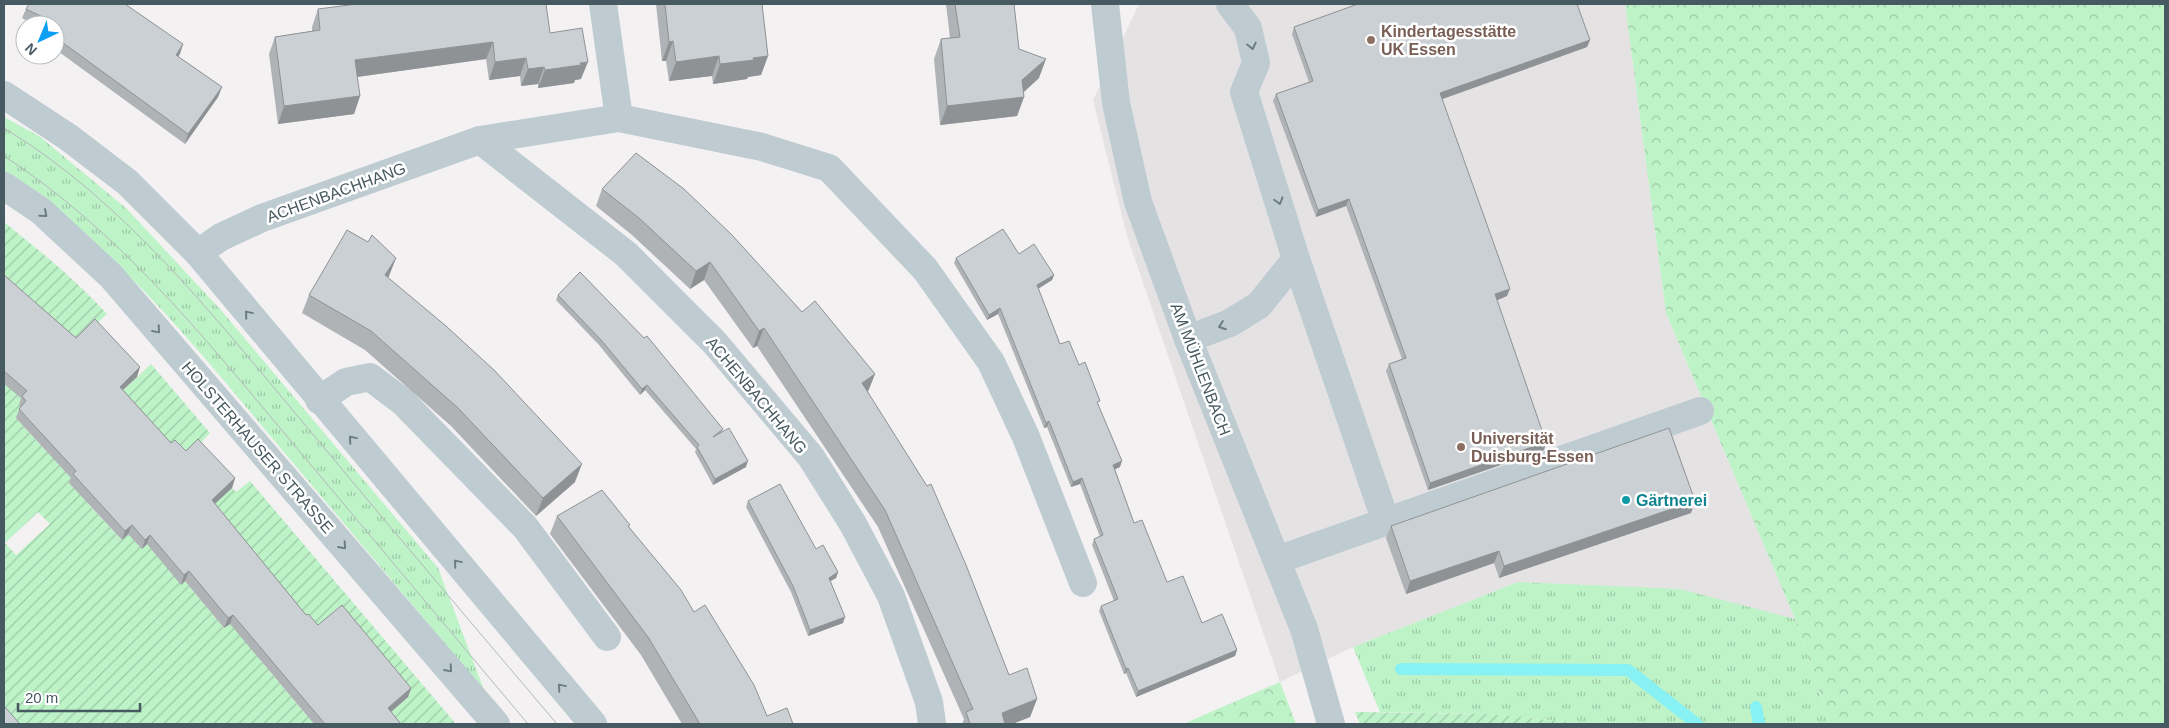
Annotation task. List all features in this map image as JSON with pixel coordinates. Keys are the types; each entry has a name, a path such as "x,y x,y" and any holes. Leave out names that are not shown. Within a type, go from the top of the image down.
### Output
{"street":[{"path":"603,4 619,118"},
{"name":"AM MÜHLENBACH","path":"1105,4 1116,103 1138,202 1188,339 1304,629 1332,724"},
{"path":"1230,4 1248,28 1256,63 1244,92 1296,259 1386,522"},
{"path":"4,95 68,137 127,182 198,253 319,400 593,724"},
{"name":"ACHENBACHHANG","path":"198,253 221,237 262,218 480,140 619,118 762,147 830,168 925,269 991,362 1026,437 1083,584"},
{"name":"ACHENBACHHANG","path":"480,140 626,254 715,343 811,458 853,524 891,596 929,702 932,724"},
{"name":"HOLSTERHAUSER STRASSE","path":"4,186 41,211 110,276 496,724"},
{"path":"1188,339 1230,323 1258,305 1296,259"},
{"path":"319,400 346,382 370,377 403,402 525,527 608,637"},
{"path":"1277,560 1700,411"}],"shaded area":[{"name":"Universität Duisburg-Essen","path":"1139,4 1625,4 1666,313 1795,619 1518,582 1353,647 1280,682 1127,236 1093,100"}],"green space":[{"path":"1625,4 2165,4 2165,724 1830,724 1795,619 1666,313"},
{"path":"4,117 39,136 127,209 220,309 438,568 484,690 211,365 148,295 80,230 43,200 4,173"},
{"path":"4,222 70,278 107,314 68,351 16,418 47,452 113,400 151,364 210,433 183,461 88,504 122,540 128,534 194,501 232,488 236,492 250,481 456,724 390,724 385,717 408,697 260,660 314,724 7,724 4,720","holes":["38,512 50,524 16,555 5,543","169,570 255,607 224,628 185,581 181,584"]},
{"path":"1518,582 1680,589 1795,619 1830,724 1588,724 1488,714 1380,712 1353,647"},
{"path":"1280,682 1296,724 1183,724"},
{"path":"1355,712 1488,714 1588,724 1360,724"}],"building":[{"path":"29,4 125,4 183,44 176,55 222,87 188,134 65,44 65,15 39,15 26,9"},
{"path":"357,4 546,4 550,33 582,28 588,62 580,63 581,65 545,70 544,67 528,69 526,58 495,62 493,42 355,60 360,96 284,106 275,37 320,30 318,9"},
{"path":"665,4 762,4 768,56 753,58 754,60 720,64 719,56 676,62 673,41 669,42"},
{"path":"955,4 1014,4 1019,49 1046,59 1022,80 1024,97 947,106 941,39 960,37"},
{"name":"Kindertagesstätte UK Essen","path":"1358,4 1577,4 1590,40 1440,93 1510,289 1495,294 1546,442 1430,483 1389,364 1406,358 1349,199 1318,210 1276,94 1313,81 1294,27"},
{"path":"636,153 684,189 732,235 802,312 815,301 875,374 862,383 927,486 931,484 966,565 1009,675 1027,668 1037,699 1002,713 1005,724 970,724 966,712 973,709 885,510 764,328 759,331 710,262 696,271 639,218 602,189"},
{"path":"1003,229 1019,254 1034,244 1054,275 1037,285 1060,344 1069,341 1079,365 1085,362 1100,401 1097,402 1122,461 1113,465 1134,523 1142,520 1167,582 1183,576 1202,623 1222,614 1237,650 1138,691 1128,668 1126,669 1101,606 1118,599 1094,539 1103,535 1082,478 1073,482 1049,421 1046,423 1000,308 989,315 956,258"},
{"path":"347,230 368,242 372,235 396,258 385,275 446,326 494,370 582,464 543,498 458,408 371,331 309,295"},
{"path":"580,272 644,338 647,336 723,429 713,437 729,428 748,461 715,479 697,447 699,445 647,385 642,389 601,340 558,295"},
{"path":"4,275 76,338 95,319 140,367 120,387 171,443 175,440 186,451 198,439 235,478 212,500 306,615 308,614 318,625 342,605 411,688 388,708 401,724 325,724 233,615 228,618 189,571 184,575 150,535 145,540 132,525 125,531 73,474 76,471 19,409 26,401 22,396 27,391 4,371"},
{"path":"1669,428 1695,501 1504,566 1499,551 1410,581 1391,526"},
{"path":"780,484 816,549 823,545 838,572 829,578 845,617 810,630 793,586 748,501"},
{"path":"602,490 630,525 628,526 681,590 694,612 705,605 754,685 767,716 787,708 793,724 700,724 648,637 557,516"},
{"path":"4,706 6,708 20,724 4,724"}],"waterway":[{"path":"1401,669 1628,670 1697,724"},
{"path":"1756,707 1759,724"}],"tram line":[{"path":"4,128 48,158 90,191 167,265 238,345 557,724"},
{"path":"4,156 46,185 85,217 158,287 225,362 528,724"}],"place":[{"name":"Kindertagesstätte UK Essen","path":"1371,40"},
{"name":"Universität Duisburg-Essen","path":"1461,447"},
{"name":"Gärtnerei","path":"1626,500"}]}
